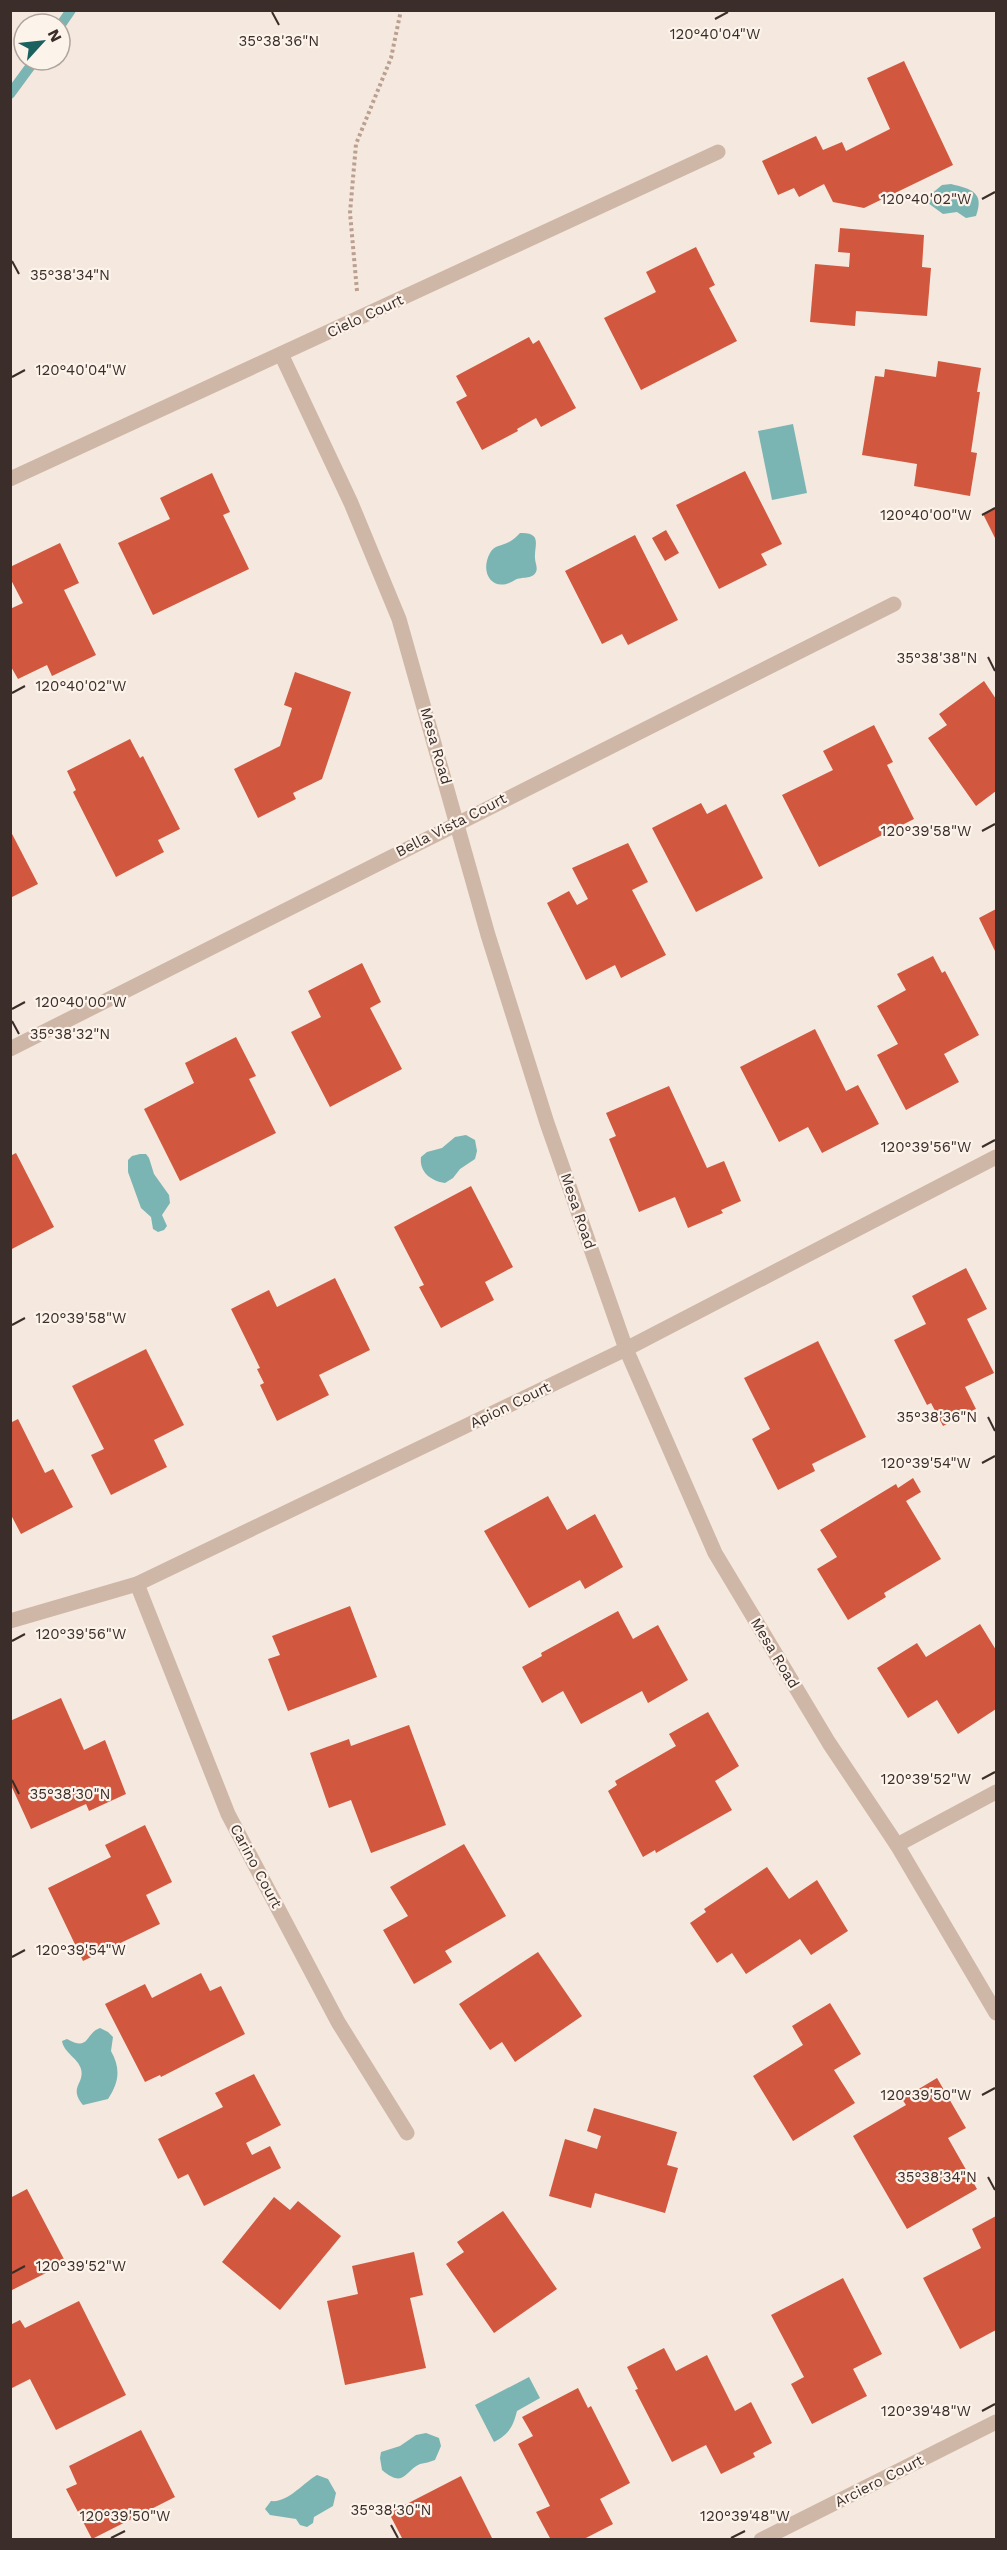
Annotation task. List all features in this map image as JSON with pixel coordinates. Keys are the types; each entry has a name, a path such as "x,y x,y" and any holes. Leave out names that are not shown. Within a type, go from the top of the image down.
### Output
{"street":[{"name":"Cielo Court","path":"10,480 718,152"},
{"name":"Mesa Road","path":"281,354 351,503 399,619 488,935 547,1123 626,1349 715,1553 829,1743 897,1845 996,2013"},
{"name":"Bella Vista Court","path":"10,1049 894,604"},
{"name":"Apion Court","path":"10,1621 137,1584 626,1349 996,1157"},
{"name":"Carino Court","path":"137,1584 228,1814 338,2022 407,2133"},
{"path":"897,1845 996,1792"},
{"name":"Arciero Court","path":"761,2540 996,2421"}],"path":[{"path":"359,319 350,213 356,144 391,58 401,10"}],"water":[{"path":"951,184 974,193 979,202 976,216 966,218 957,212 943,214 928,203 930,195 942,185"},
{"path":"793,424 807,493 772,500 758,431"},
{"path":"520,533 527,533 535,537 536,572 532,576 507,584 495,583 487,574 486,568 490,553 494,548 510,541"},
{"path":"466,1135 475,1140 477,1151 475,1159 445,1183 427,1175 422,1167 421,1157 427,1152 442,1148 455,1137"},
{"path":"140,1154 146,1154 149,1158 154,1174 169,1195 170,1203 162,1215 167,1226 158,1232 153,1229 151,1217 141,1208 128,1172 128,1160"},
{"path":"100,2028 113,2037 111,2051 117,2070 115,2087 108,2099 83,2105 77,2094 81,2069 65,2049 62,2041 67,2039 84,2043 95,2030"},
{"path":"529,2377 540,2398 517,2411 510,2430 494,2442 475,2405"},
{"path":"426,2433 439,2438 441,2446 435,2460 420,2464 400,2478 395,2478 382,2470 381,2452 400,2446 416,2435"},
{"path":"317,2475 328,2479 336,2493 333,2506 314,2517 313,2523 307,2527 300,2525 296,2519 270,2515 265,2509 271,2501 284,2499"}],"building":[{"path":"904,61 953,165 864,208 833,202 824,184 799,197 794,188 778,195 762,161 816,136 823,150 842,142 846,151 890,129 867,78"},
{"path":"840,228 924,235 922,267 931,268 927,316 856,311 855,326 810,322 815,264 849,267 850,253 838,252"},
{"path":"696,247 715,285 709,288 737,341 641,390 604,318 656,292 646,272"},
{"path":"529,337 533,344 539,340 576,408 541,427 536,418 517,429 518,431 482,450 456,402 467,396 456,376"},
{"path":"938,361 981,368 977,392 980,392 971,452 977,453 970,496 914,486 917,464 862,455 875,376 884,377 885,369 936,377"},
{"path":"745,471 782,544 761,554 767,565 719,589 676,505"},
{"path":"212,473 230,512 223,515 249,569 153,615 118,543 170,519 160,498"},
{"path":"996,507 996,540 983,514"},
{"path":"666,530 679,553 665,561 652,538"},
{"path":"635,535 678,620 628,645 622,634 602,644 565,571"},
{"path":"60,543 79,583 64,590 96,655 52,676 47,665 18,679 10,665 10,609 23,603 10,578 10,567"},
{"path":"295,672 351,692 322,779 293,793 296,799 258,818 234,769 280,746 292,708 284,705"},
{"path":"984,681 996,699 996,791 976,806 928,738 947,725 939,714"},
{"path":"874,725 893,762 887,765 914,819 819,867 782,795 833,770 823,751"},
{"path":"130,739 140,758 143,756 180,829 158,840 164,852 116,877 73,792 76,790 67,771"},
{"path":"701,803 707,814 726,804 763,878 696,912 652,828"},
{"path":"10,830 38,884 10,898"},
{"path":"628,843 648,882 632,890 666,955 621,978 615,965 586,980 547,903 569,891 577,905 588,899 572,868"},
{"path":"996,909 996,953 979,918"},
{"path":"933,956 942,973 945,971 979,1035 944,1054 959,1082 906,1110 877,1055 898,1044 877,1006 906,990 897,974"},
{"path":"362,963 381,1002 370,1008 402,1069 330,1107 291,1032 321,1017 308,991"},
{"path":"815,1029 846,1091 858,1085 879,1124 822,1153 808,1127 779,1142 740,1067"},
{"path":"236,1037 256,1076 249,1079 276,1133 180,1181 144,1109 194,1083 185,1063"},
{"path":"669,1086 707,1168 724,1161 741,1201 721,1210 723,1213 688,1228 675,1197 639,1212 609,1139 616,1136 606,1113"},
{"path":"16,1153 54,1227 10,1250 10,1156"},
{"path":"471,1186 513,1267 485,1282 494,1300 441,1328 419,1287 424,1285 394,1227"},
{"path":"966,1268 987,1309 967,1319 994,1373 965,1387 976,1409 943,1426 931,1403 927,1405 894,1340 926,1324 912,1296"},
{"path":"335,1278 370,1350 319,1375 329,1395 277,1421 260,1385 264,1383 257,1369 260,1368 231,1309 269,1290 277,1307"},
{"path":"818,1341 866,1437 812,1464 815,1471 778,1490 752,1439 770,1429 744,1378"},
{"path":"146,1349 184,1425 154,1440 167,1467 111,1495 91,1455 104,1449 72,1386"},
{"path":"18,1419 45,1473 53,1469 73,1507 21,1534 10,1513 10,1423"},
{"path":"913,1478 921,1492 906,1501 941,1559 884,1593 886,1597 848,1620 817,1569 837,1557 820,1530 896,1484 898,1488"},
{"path":"548,1496 567,1530 595,1514 623,1567 585,1589 580,1580 529,1608 484,1531"},
{"path":"350,1606 377,1677 288,1711 268,1659 280,1655 272,1636"},
{"path":"618,1611 633,1639 658,1625 688,1680 648,1703 642,1691 581,1724 563,1691 542,1703 522,1667 542,1656 541,1653"},
{"path":"980,1624 996,1650 996,1709 958,1734 937,1700 908,1718 877,1668 917,1643 926,1657"},
{"path":"61,1698 84,1750 105,1740 126,1794 89,1811 86,1804 31,1829 10,1783 10,1721"},
{"path":"708,1712 739,1766 715,1781 732,1810 656,1853 655,1850 643,1857 608,1791 617,1785 615,1781 676,1746 669,1734"},
{"path":"409,1725 446,1825 371,1853 351,1800 329,1808 310,1753 349,1739 351,1746"},
{"path":"145,1825 172,1882 146,1895 160,1924 83,1961 48,1888 111,1857 105,1845"},
{"path":"464,1844 506,1916 445,1951 452,1962 414,1984 383,1930 408,1916 390,1887"},
{"path":"767,1867 789,1899 817,1880 848,1931 811,1955 800,1939 746,1974 732,1953 717,1963 690,1923 706,1912 704,1909"},
{"path":"538,1952 582,2016 515,2062 502,2042 490,2050 459,2004"},
{"path":"201,1973 210,1991 221,1986 245,2034 161,2077 160,2075 145,2082 105,2004 145,1984 152,1998"},
{"path":"830,2003 861,2054 834,2070 855,2103 793,2141 753,2076 803,2045 792,2026"},
{"path":"254,2074 281,2125 246,2143 252,2155 270,2146 281,2168 204,2206 188,2174 178,2179 158,2139 223,2107 215,2093"},
{"path":"937,2078 966,2128 948,2138 977,2189 907,2229 853,2136 906,2105 902,2099"},
{"path":"594,2108 677,2132 667,2165 678,2168 665,2213 595,2193 591,2208 549,2196 565,2139 597,2149 601,2136 587,2131"},
{"path":"27,2189 66,2263 10,2291 10,2198"},
{"path":"274,2197 290,2210 298,2201 341,2236 280,2310 222,2262"},
{"path":"503,2211 557,2289 494,2333 446,2264 464,2252 457,2242"},
{"path":"996,2216 996,2330 960,2349 923,2278 981,2248 972,2229"},
{"path":"414,2252 423,2295 410,2298 426,2368 345,2385 327,2301 358,2294 352,2266"},
{"path":"843,2278 882,2354 853,2369 867,2396 812,2424 791,2384 804,2377 771,2315"},
{"path":"79,2301 126,2395 56,2430 30,2379 10,2389 10,2325 20,2320 25,2328"},
{"path":"664,2348 676,2371 707,2355 735,2411 751,2402 772,2443 753,2453 755,2457 721,2474 706,2445 672,2462 635,2390 638,2389 627,2367"},
{"path":"578,2388 588,2408 591,2406 630,2483 600,2499 613,2524 582,2540 551,2540 536,2512 550,2506 518,2444 533,2436 522,2417"},
{"path":"141,2430 175,2497 92,2539 66,2489 77,2484 69,2466"},
{"path":"461,2476 493,2540 403,2540 389,2513"}],"waterway":[{"path":"10,94 26,72"}]}
